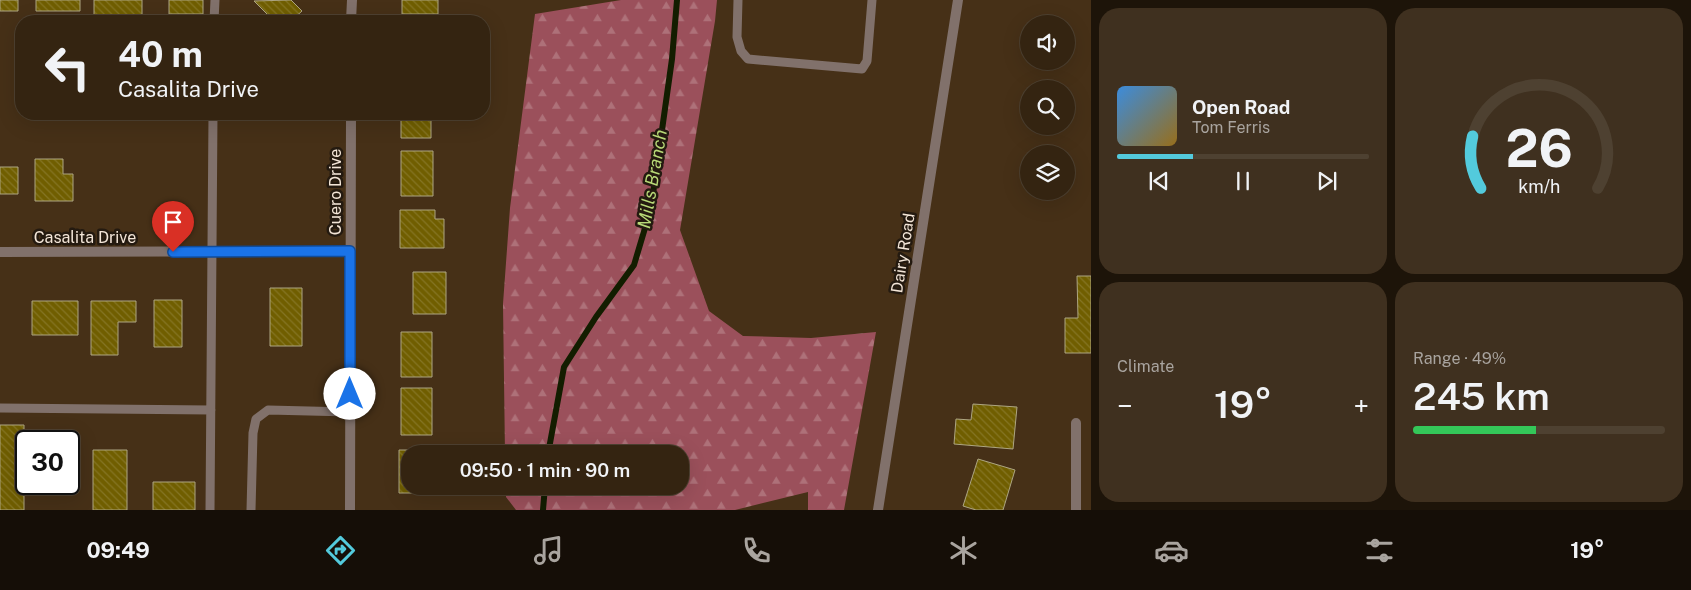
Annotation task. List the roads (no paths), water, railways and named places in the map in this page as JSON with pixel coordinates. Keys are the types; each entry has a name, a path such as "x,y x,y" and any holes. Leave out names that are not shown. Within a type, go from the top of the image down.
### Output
{"street":[{"path":"351,15 352,0"},
{"name":"Dairy Road","path":"878,510 958,0"},
{"name":"Cuero Drive","path":"350,510 351,120"},
{"name":"Casalita Drive","path":"0,252 350,251"},
{"path":"1076,423 1076,510"}],"lane":[{"path":"214,0 214,15"},
{"path":"738,0 738,37 741,50 748,58 862,69 866,61 872,0"},
{"path":"210,510 213,120"},
{"path":"0,408 211,410"},
{"path":"252,510 253,433 256,419 268,410 350,412"}],"waterway":[{"name":"Mills Branch","path":"550,445 564,367 596,317 634,265 651,208 672,59 677,0"},
{"name":"Mills Branch","path":"543,510 544,495"}]}
